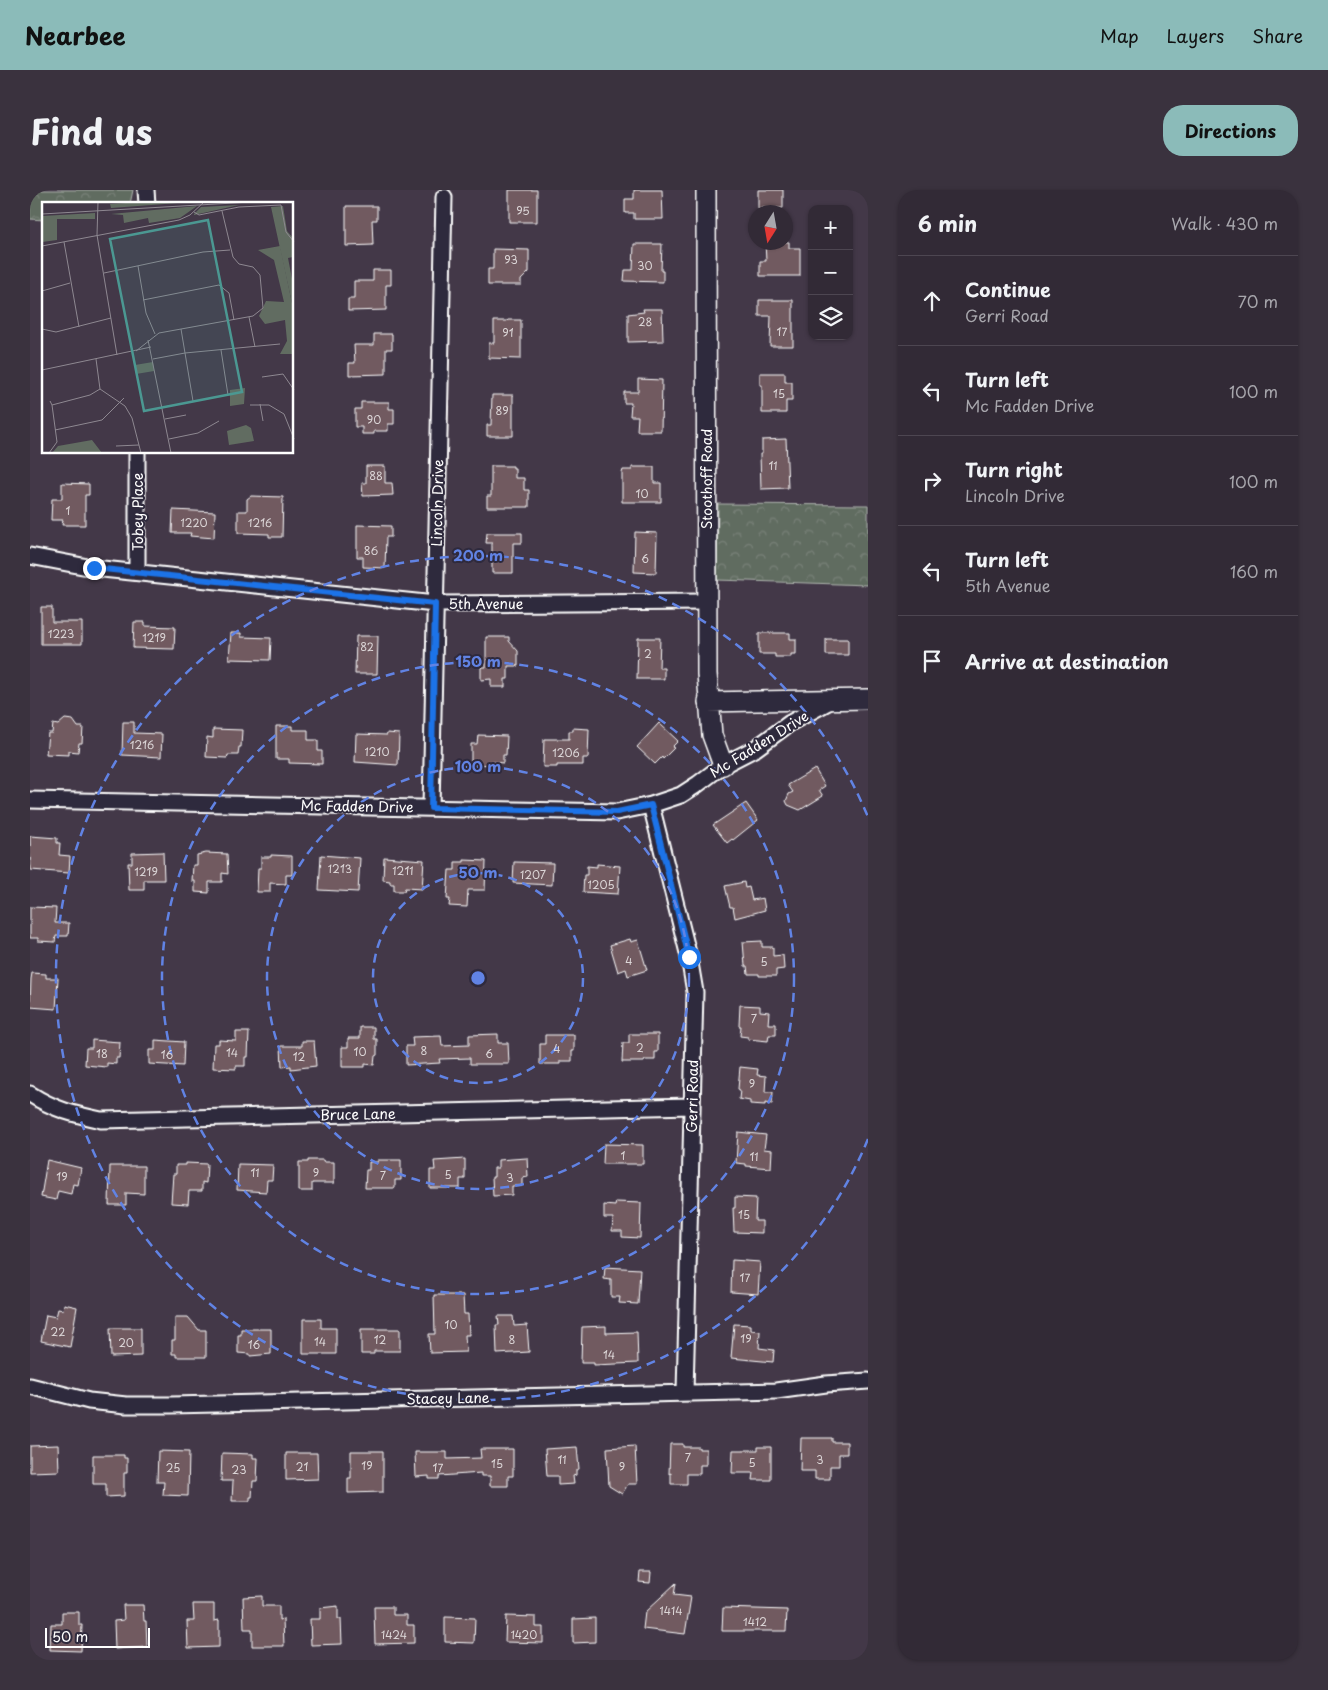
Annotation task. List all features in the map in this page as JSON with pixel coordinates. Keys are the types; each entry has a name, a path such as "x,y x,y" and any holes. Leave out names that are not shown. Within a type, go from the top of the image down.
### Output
{"street":[{"name":"Stoothoff Road","path":"706,190 706,602 708,702 712,735 723,765"},
{"name":"Lincoln Drive","path":"431,808 444,197"},
{"name":"Tobey Place","path":"137,454 137,572"},
{"name":"5th Avenue","path":"30,556 94,568 435,604 706,602"},
{"path":"708,702 868,699"},
{"name":"Mc Fadden Drive","path":"30,800 617,812 651,805 681,794 723,765 756,748 790,723 834,700"},
{"name":"Gerri Road","path":"651,805 689,957 695,992 685,1392"},
{"name":"Bruce Lane","path":"30,1094 47,1105 101,1120 692,1106"},
{"name":"Stacey Lane","path":"30,1386 90,1401 126,1405 776,1391 826,1384 868,1382"}],"green space":[{"path":"30,190 133,190 130,202 42,202 42,220 30,219"},
{"path":"718,504 868,505 868,585 717,580"}],"building":[{"path":"509,190 537,190 537,222 509,222"},
{"path":"634,190 662,190 663,219 634,219 634,213 625,213 625,199 634,199"},
{"path":"758,190 783,190 783,205 758,205"},
{"path":"346,206 377,206 377,220 372,220 373,245 346,246"},
{"path":"634,244 662,244 661,271 663,271 663,282 624,281 625,270 633,270"},
{"path":"793,248 800,248 800,276 760,276 760,261 766,261 765,250 793,250"},
{"path":"493,249 529,250 529,272 521,280 521,285 488,285 488,269 493,269"},
{"path":"373,270 391,270 391,285 386,285 386,310 348,311 348,299 354,299 354,281 373,281"},
{"path":"759,300 793,300 793,346 770,346 771,316 759,316"},
{"path":"643,309 662,309 663,341 628,342 628,314 644,312"},
{"path":"521,320 521,359 489,358 489,343 494,343 494,321"},
{"path":"374,334 392,334 392,349 386,349 386,374 349,375 349,363 355,363 354,345 374,345"},
{"path":"760,373 785,373 785,382 792,382 792,401 786,401 786,413 762,413"},
{"path":"638,379 662,380 661,431 637,431 638,416 630,416 631,403 624,403 624,392 638,392"},
{"path":"492,395 513,395 513,436 487,436 487,425 491,425"},
{"path":"361,402 389,402 389,409 394,409 394,424 388,424 388,431 374,431 374,434 362,434 362,427 355,427 355,409 361,409"},
{"path":"786,439 788,488 761,489 760,454 762,454 762,440"},
{"path":"366,466 385,466 385,483 392,483 393,495 363,496 362,483 366,483"},
{"path":"491,466 513,466 515,468 515,478 524,478 524,490 529,490 529,507 487,507 487,496 491,496"},
{"path":"632,467 654,467 654,483 661,483 661,502 622,502 622,473 623,470 632,470"},
{"path":"62,483 89,484 89,495 85,495 85,525 62,525 63,520 51,520 52,499 62,499"},
{"path":"251,496 283,497 282,537 269,537 269,534 238,533 238,511 247,511 247,499"},
{"path":"173,510 215,512 214,538 190,536 191,533 172,533"},
{"path":"357,525 391,526 391,537 386,537 385,568 363,567 363,557 357,557"},
{"path":"635,532 657,533 656,573 634,572"},
{"path":"487,533 522,533 522,543 513,543 513,573 492,573 492,543 486,543"},
{"path":"41,607 52,607 52,622 82,622 82,644 41,644"},
{"path":"134,622 145,622 145,626 175,627 174,649 133,648"},
{"path":"231,633 241,633 241,637 271,638 270,660 229,659"},
{"path":"759,633 790,633 790,639 796,639 796,654 791,654 791,657 775,657 775,654 759,654"},
{"path":"356,636 378,636 377,674 355,674"},
{"path":"486,637 509,637 509,641 518,651 518,666 508,666 508,679 505,679 505,687 491,687 491,679 481,680 481,667 486,667"},
{"path":"638,638 660,638 659,668 664,668 664,679 637,679"},
{"path":"826,639 848,639 848,655 826,655"},
{"path":"65,719 73,720 78,727 83,727 82,743 79,743 78,752 69,751 69,755 46,754 48,733 52,733 53,724 58,725"},
{"path":"123,722 134,722 134,733 162,734 161,757 122,755"},
{"path":"659,723 678,741 663,759 662,757 655,764 637,747"},
{"path":"276,726 292,726 292,730 308,730 308,740 318,740 318,751 322,751 322,764 289,763 289,759 276,759"},
{"path":"573,728 589,729 588,758 583,758 583,765 543,767 544,739 569,739 569,731 573,731"},
{"path":"213,729 242,730 241,747 239,747 238,755 228,755 227,758 206,757 207,737 213,738"},
{"path":"387,733 399,734 398,765 355,762 356,734 387,735"},
{"path":"478,735 507,736 506,755 503,755 503,763 493,762 493,765 471,764 471,744 477,744"},
{"path":"815,769 825,786 819,790 823,796 800,810 788,805 786,801 789,794 793,792 788,785"},
{"path":"746,803 758,820 727,843 713,825"},
{"path":"30,836 57,838 57,843 60,843 59,855 70,856 69,873 31,870"},
{"path":"163,852 164,880 144,880 144,890 129,890 128,863 132,863 132,853"},
{"path":"206,853 227,854 228,874 222,873 222,882 209,882 209,893 195,892 195,881 192,881 193,865 197,865 197,855"},
{"path":"271,855 292,856 292,875 286,875 286,884 270,883 270,892 257,892 258,868 261,868 261,857 271,857"},
{"path":"321,855 360,858 358,892 319,890"},
{"path":"384,857 424,860 422,889 405,888 404,891 394,891 394,884 383,880"},
{"path":"464,860 486,861 485,890 468,890 467,907 449,906 450,899 447,899 449,870 455,870 455,862 464,862"},
{"path":"514,862 553,863 552,885 513,883"},
{"path":"597,864 620,866 618,894 583,892 584,875 587,875 587,866 597,867"},
{"path":"744,882 745,888 749,887 752,900 763,898 765,910 735,918 725,886"},
{"path":"30,907 56,908 55,923 69,923 68,936 56,936 55,942 38,941 38,938 30,938"},
{"path":"630,939 631,942 638,940 647,970 628,976 626,969 618,972 610,945"},
{"path":"762,941 762,947 773,947 773,956 783,955 784,969 776,970 776,976 748,974 747,966 745,966 743,942"},
{"path":"32,973 46,974 46,978 58,978 56,1009 30,1007"},
{"path":"740,1005 760,1006 760,1011 769,1012 768,1024 776,1024 776,1035 769,1035 768,1041 748,1039 748,1037 740,1036"},
{"path":"360,1027 374,1027 374,1039 377,1039 377,1055 375,1056 374,1065 365,1064 365,1067 342,1067 342,1047 348,1047 348,1038 360,1038"},
{"path":"236,1032 249,1032 248,1057 245,1057 245,1066 236,1066 236,1069 213,1068 214,1044 219,1044 219,1040 236,1041"},
{"path":"498,1034 498,1043 508,1043 509,1064 470,1064 470,1058 439,1059 440,1063 406,1065 406,1046 413,1046 412,1037 441,1036 442,1046 469,1045 469,1035"},
{"path":"629,1034 658,1034 658,1052 655,1052 655,1060 622,1062 623,1043 629,1043"},
{"path":"545,1035 574,1035 572,1061 560,1061 560,1064 540,1064 540,1044 545,1044"},
{"path":"92,1040 120,1042 119,1058 116,1058 116,1064 107,1063 107,1067 85,1065 86,1048 92,1048"},
{"path":"155,1040 184,1042 183,1066 149,1064 149,1050 155,1050"},
{"path":"302,1041 314,1041 316,1066 291,1069 291,1066 282,1067 281,1046 302,1046"},
{"path":"740,1067 758,1069 757,1075 766,1076 765,1092 773,1092 772,1104 750,1104 750,1101 739,1099"},
{"path":"738,1132 766,1135 764,1149 772,1150 771,1168 746,1166 746,1164 736,1163"},
{"path":"604,1144 643,1145 643,1164 603,1164"},
{"path":"527,1158 528,1177 522,1178 522,1186 512,1186 512,1195 493,1196 492,1177 494,1177 494,1168 498,1168 498,1160"},
{"path":"465,1159 465,1179 460,1179 460,1188 430,1188 430,1170 435,1170 434,1161"},
{"path":"47,1160 81,1168 78,1185 73,1184 71,1194 58,1191 56,1200 41,1197"},
{"path":"308,1160 334,1162 334,1183 312,1183 312,1191 299,1191 299,1162 308,1162"},
{"path":"378,1160 401,1160 401,1180 395,1180 395,1188 365,1188 366,1170 369,1170 369,1162 378,1162"},
{"path":"186,1163 207,1164 206,1183 202,1182 202,1191 189,1191 188,1204 171,1203 173,1174 176,1174 176,1165 186,1165"},
{"path":"238,1164 273,1165 272,1180 267,1180 266,1192 237,1190"},
{"path":"110,1166 144,1166 144,1194 126,1193 126,1205 109,1205"},
{"path":"735,1197 756,1198 755,1221 762,1221 762,1233 734,1232 733,1208 735,1208"},
{"path":"616,1202 641,1203 640,1238 622,1237 622,1231 612,1231 613,1218 604,1218 604,1205 615,1206"},
{"path":"732,1260 760,1262 758,1294 731,1292"},
{"path":"605,1267 640,1269 638,1304 619,1303 620,1297 611,1297 611,1280 604,1279"},
{"path":"434,1295 463,1295 464,1314 468,1314 469,1335 465,1335 466,1352 430,1353 429,1334 435,1334"},
{"path":"64,1304 77,1307 70,1347 41,1341 46,1315 56,1317 58,1309 63,1310"},
{"path":"498,1316 513,1316 514,1326 527,1325 529,1352 497,1354 496,1325 499,1325"},
{"path":"175,1317 188,1317 199,1330 206,1330 206,1357 176,1357 176,1354 172,1354 172,1340 175,1340"},
{"path":"303,1319 321,1319 321,1328 336,1328 336,1354 303,1354"},
{"path":"734,1324 751,1325 751,1330 760,1331 759,1348 774,1350 773,1362 731,1358"},
{"path":"606,1326 606,1333 637,1332 638,1363 594,1365 594,1363 581,1363 582,1327"},
{"path":"110,1328 141,1328 141,1356 111,1357"},
{"path":"241,1329 271,1329 271,1354 250,1356 250,1354 238,1353 238,1335 241,1335"},
{"path":"361,1329 400,1329 400,1351 374,1351 374,1354 361,1354"},
{"path":"801,1438 832,1438 832,1442 847,1442 847,1454 839,1454 839,1466 830,1466 830,1479 815,1479 815,1471 800,1471"},
{"path":"670,1444 683,1444 683,1447 706,1449 706,1465 700,1465 700,1474 687,1474 687,1484 671,1484 671,1473 669,1474"},
{"path":"58,1445 59,1471 30,1472 30,1446"},
{"path":"635,1446 637,1484 628,1484 622,1494 609,1486 607,1448"},
{"path":"577,1447 579,1469 576,1470 576,1475 573,1476 574,1484 558,1485 558,1476 547,1476 545,1449"},
{"path":"758,1447 771,1447 771,1480 753,1480 754,1473 732,1473 733,1450 758,1450"},
{"path":"480,1449 513,1449 513,1476 508,1476 508,1486 490,1486 490,1476 481,1476 481,1473 439,1476 439,1479 429,1479 429,1476 416,1477 415,1452 447,1452 447,1459 481,1458"},
{"path":"158,1451 189,1452 188,1496 163,1495 164,1482 157,1482"},
{"path":"351,1451 383,1451 383,1492 348,1493 348,1478 351,1478"},
{"path":"222,1453 253,1454 253,1458 258,1458 257,1481 253,1481 250,1501 232,1501 233,1481 221,1481"},
{"path":"286,1453 317,1453 318,1479 286,1480"},
{"path":"93,1455 124,1455 124,1458 127,1458 127,1473 124,1473 124,1496 106,1497 106,1484 93,1484"},
{"path":"640,1572 651,1572 650,1583 639,1582"},
{"path":"676,1583 674,1595 691,1597 685,1634 643,1629 645,1612"},
{"path":"262,1596 262,1606 279,1606 279,1620 283,1619 284,1646 252,1646 252,1629 244,1629 243,1597"},
{"path":"193,1604 214,1604 214,1621 219,1620 219,1647 188,1648 187,1621 194,1621"},
{"path":"123,1605 143,1605 147,1647 115,1649 114,1621 124,1620"},
{"path":"338,1606 338,1619 341,1619 342,1644 311,1645 310,1619 320,1619 320,1608"},
{"path":"374,1607 393,1607 393,1615 407,1615 407,1625 414,1625 414,1643 375,1644"},
{"path":"723,1608 787,1610 786,1631 722,1631"},
{"path":"62,1612 79,1612 79,1625 82,1625 81,1651 50,1650 51,1624 62,1624"},
{"path":"506,1616 536,1617 536,1627 543,1627 543,1643 505,1642"},
{"path":"445,1617 475,1618 474,1643 445,1642"},
{"path":"595,1618 595,1642 573,1643 573,1619"}],"route":[{"path":"94,568 435,604 431,808 617,812 651,805 689,957"}]}
